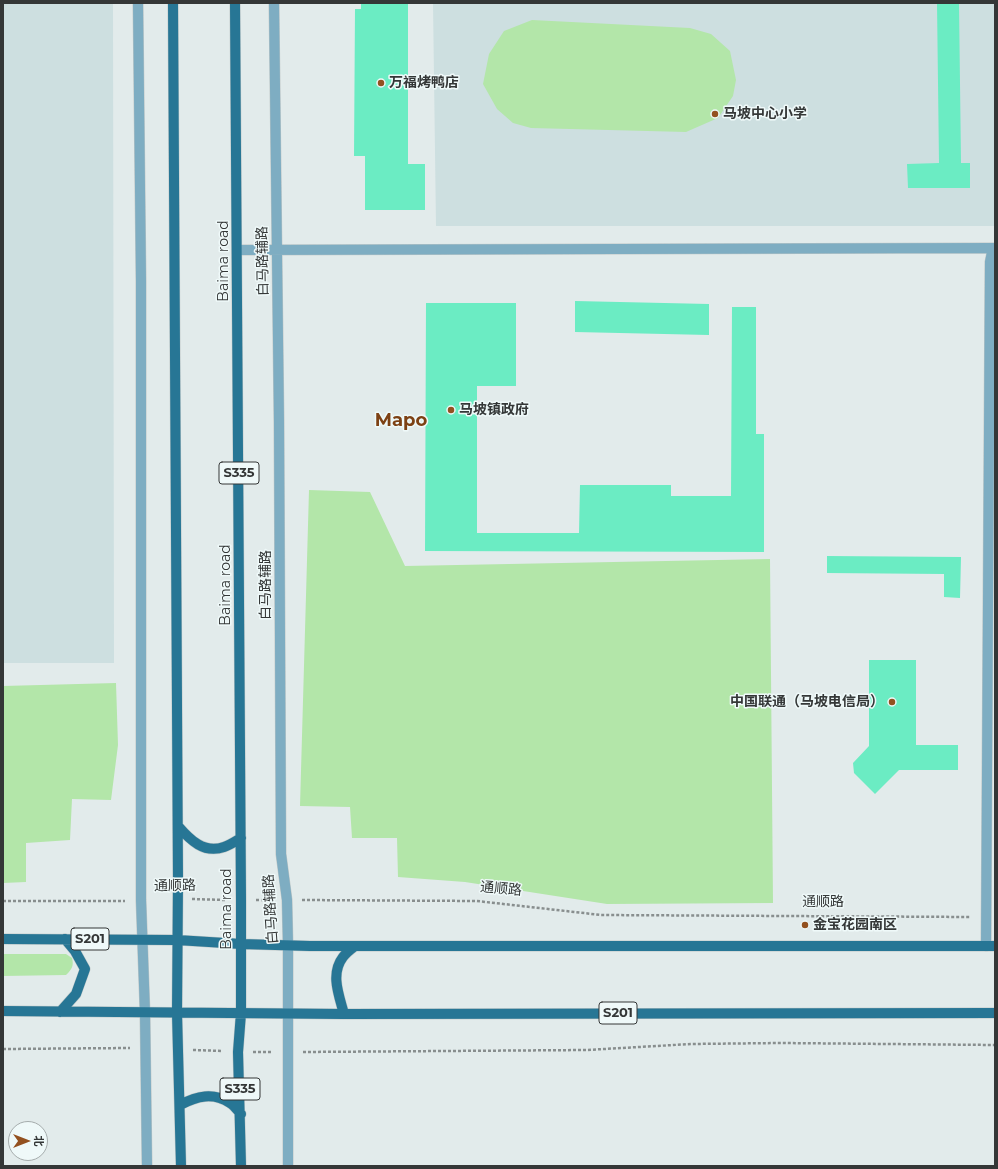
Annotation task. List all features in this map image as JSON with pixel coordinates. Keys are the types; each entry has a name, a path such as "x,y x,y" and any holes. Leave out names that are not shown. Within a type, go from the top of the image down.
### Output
{"main road":[{"path":"174,3 178,826 177,1013 181,1166"},
{"name":"Baima road","path":"235,3 238,250 241,838 241,1013 238,1052 241,1114 241,1166"},
{"path":"178,826 192,841 206,849 224,848 241,838"},
{"name":"S201","path":"3,939 177,940 241,944 355,946 990,946"},
{"path":"60,1012 76,994 84,969 75,951 65,939"},
{"path":"344,1014 337,988 336,972 343,957 355,946"},
{"name":"S201","path":"3,1012 344,1014 995,1013"},
{"path":"180,1105 193,1098 212,1096 232,1103 241,1114"}],"street":[{"path":"138,3 141,281 141,900 145,1013 147,1166"},
{"name":"白马路辅路","path":"274,3 279,432 281,854 286,900 288,945 288,1166"},
{"path":"238,250 995,248"},
{"path":"990,946 986,917 990,262 992,252 995,248"}],"path":[{"name":"通顺路","path":"178,899 477,901 601,915 986,917"},
{"name":"通顺路","path":"3,901 104,902 141,900"},
{"path":"178,1050 238,1052 587,1050 691,1044 781,1043 995,1046"},
{"path":"3,1049 145,1049"}],"shaded area":[{"path":"3,3 113,3 114,663 3,663"},
{"name":"马坡中心小学","path":"433,3 995,3 995,226 436,226"}],"green space":[{"path":"532,20 690,28 711,34 730,51 736,80 733,96 718,118 686,132 531,128 513,123 497,109 483,84 489,54 504,31"},
{"path":"309,490 370,492 405,566 770,559 773,903 607,904 465,882 398,877 397,838 352,838 350,807 300,806"},
{"path":"116,683 118,745 111,800 72,799 70,840 26,843 26,882 3,883 3,686"},
{"path":"3,954 66,954 72,958 73,965 66,975 3,976"}],"building":[{"name":"万福烤鸭店","path":"361,3 408,3 408,164 425,164 425,210 365,210 365,156 354,156 355,9 361,9"},
{"path":"937,3 959,3 961,163 970,163 970,188 908,188 907,164 939,163"},
{"path":"575,301 709,304 709,335 575,332"},
{"name":"马坡镇政府","path":"426,303 516,303 516,386 477,386 477,533 579,533 580,485 671,485 671,496 731,496 732,307 756,307 756,434 764,434 764,552 425,551"},
{"path":"827,556 961,557 960,598 944,597 944,574 827,573"},
{"name":"中国联通（马坡电信局）","path":"869,660 916,660 916,745 958,745 958,770 899,770 875,794 854,773 853,763 869,746"}],"place":[{"name":"万福烤鸭店","path":"381,83"},
{"name":"马坡中心小学","path":"715,114"},
{"name":"马坡镇政府","path":"451,410"},
{"name":"中国联通（马坡电信局）","path":"892,702"},
{"name":"金宝花园南区","path":"805,925"}],"district":[{"name":"Mapo","path":"401,421"}]}
